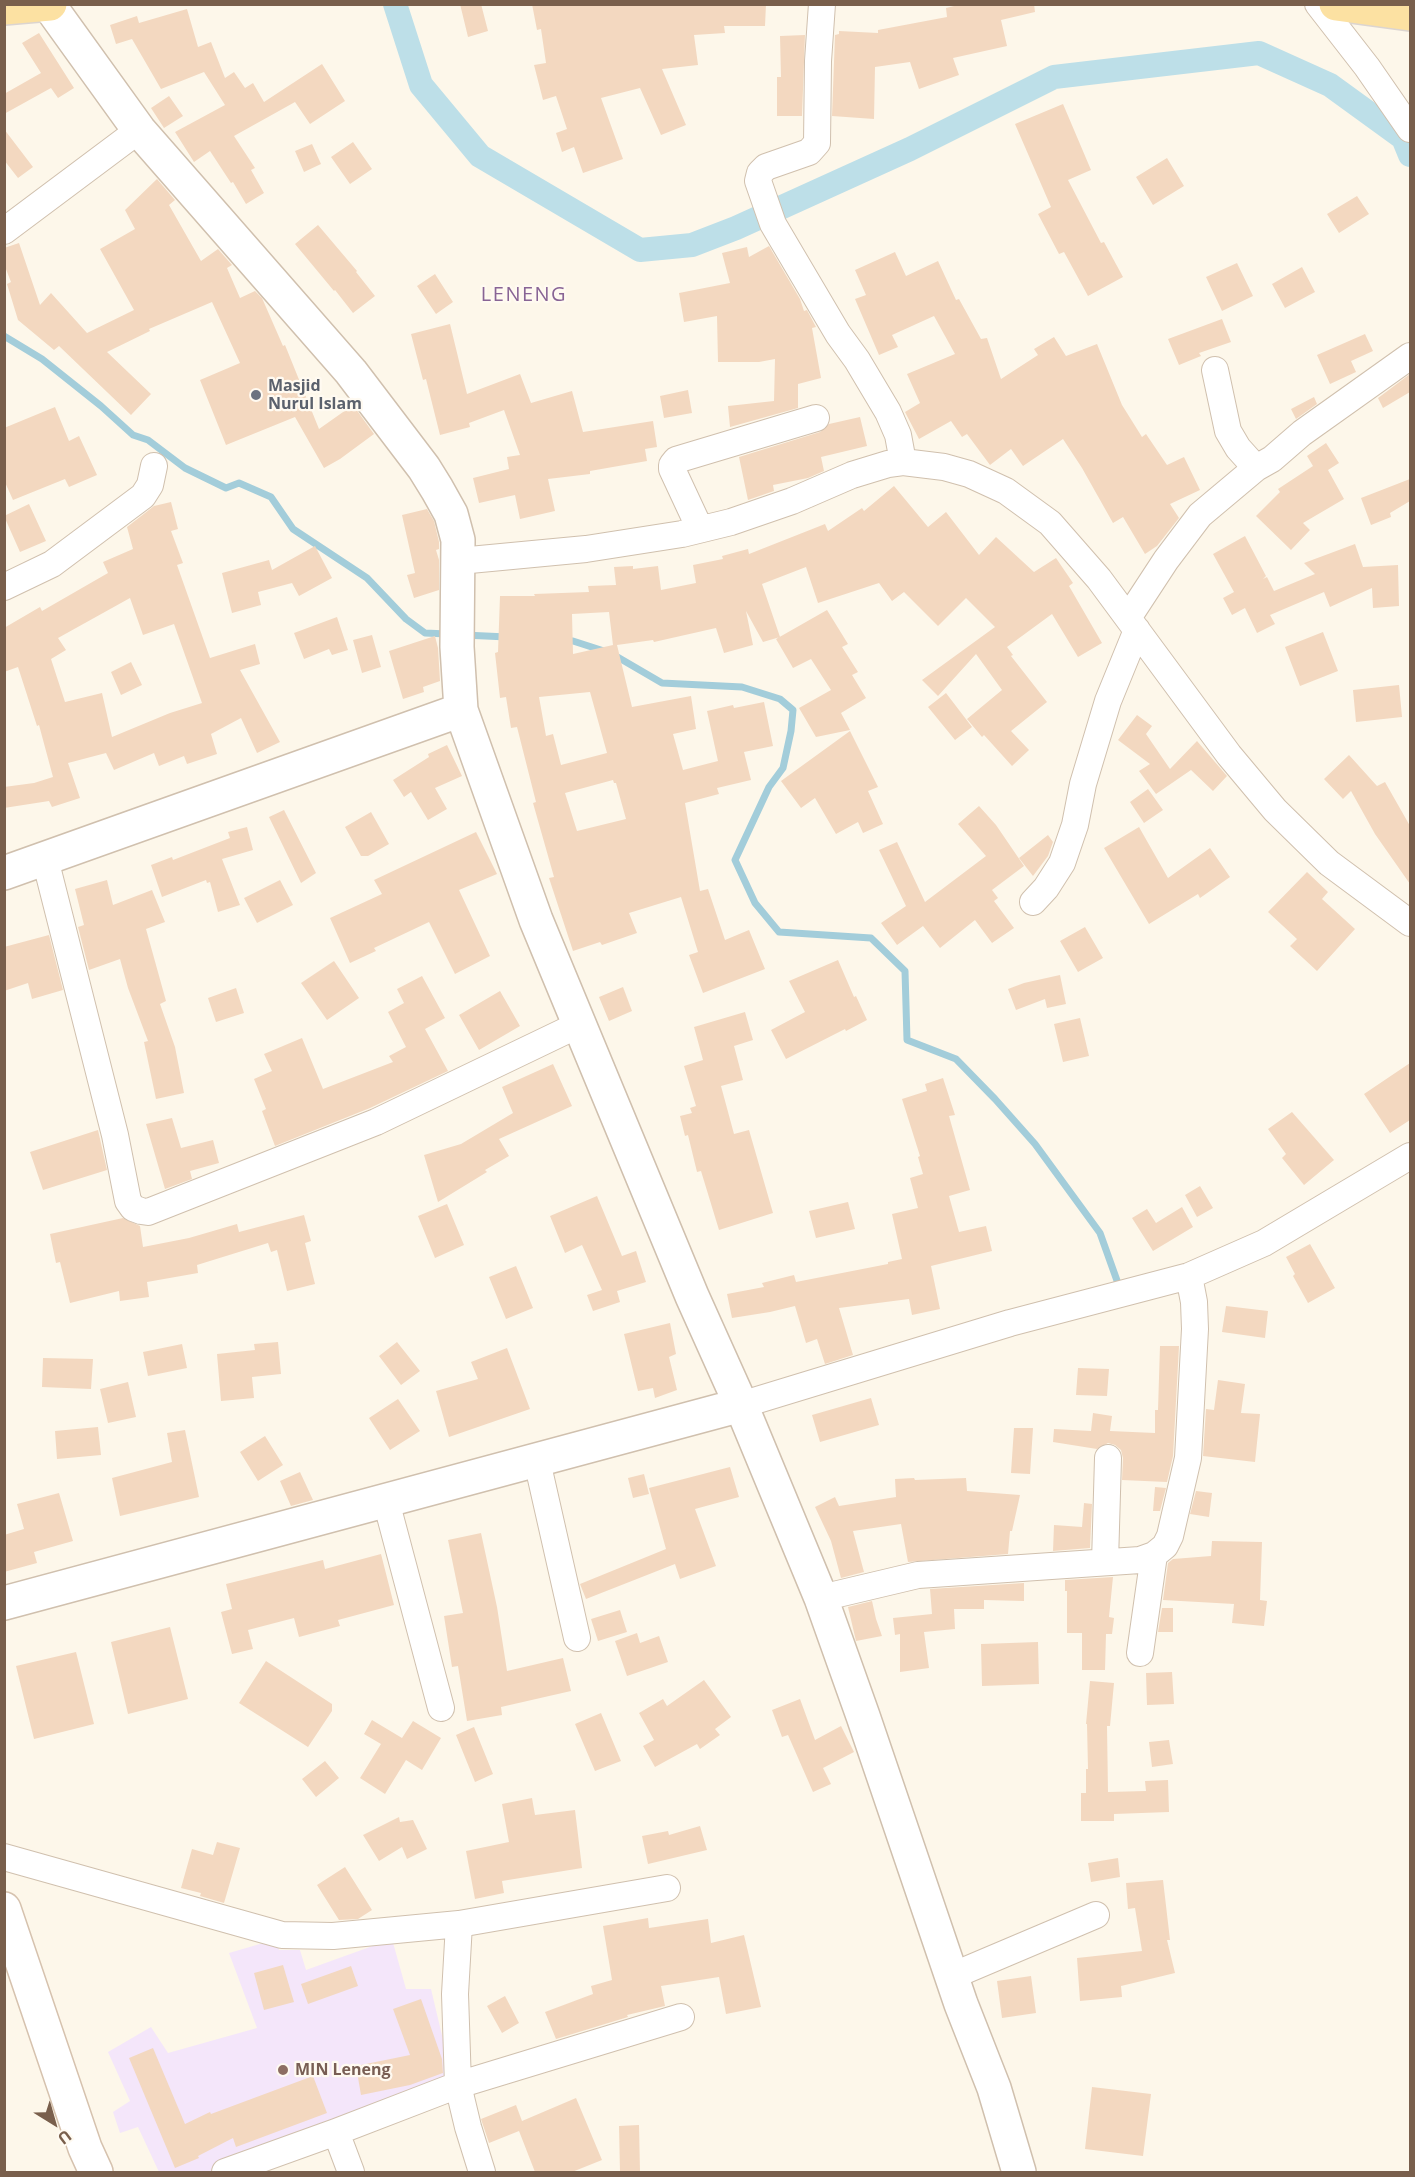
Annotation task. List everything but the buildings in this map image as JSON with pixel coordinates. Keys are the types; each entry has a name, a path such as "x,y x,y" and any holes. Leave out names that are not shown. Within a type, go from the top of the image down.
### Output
{"main road":[{"path":"1336,4 1410,14"},
{"path":"4,8 50,5"}],"street":[{"path":"822,4 818,61 818,143 810,152 766,167 758,181 773,224 838,334 857,360 888,412 898,435 903,462"},
{"path":"1318,4 1367,67 1410,129"},
{"path":"50,5 139,130 351,372 424,468 451,514 458,540 457,647 461,710 536,920 692,1296 741,1404 820,1598 952,1977 994,2088 1019,2172"},
{"path":"4,231 139,130"},
{"path":"1033,902 1046,888 1062,864 1083,784 1132,624 1195,520 1256,468 1272,459 1302,433 1410,356"},
{"path":"1215,370 1228,431 1238,448 1256,468"},
{"path":"700,529 674,475 672,467 674,462 685,456 816,418"},
{"path":"459,561 586,549 700,529 731,522 792,501 852,475 903,462 956,470 1006,491 1050,523 1072,546 1229,755 1275,810 1329,863 1410,924"},
{"path":"4,587 52,564 143,496 150,485 154,466"},
{"path":"4,873 461,710"},
{"path":"45,859 115,1135 128,1201 133,1208 141,1211 148,1212 376,1122 580,1024"},
{"path":"4,1603 537,1461 741,1404 1010,1323 1190,1276 1264,1244 1410,1156"},
{"path":"820,1598 918,1575 1140,1560 1154,1555 1165,1546 1170,1536 1188,1458 1195,1329 1190,1276"},
{"path":"1105,1562 1108,1458"},
{"path":"537,1461 577,1638"},
{"path":"386,1501 441,1708"},
{"path":"1140,1653 1154,1555"},
{"path":"4,1857 282,1935 333,1936 459,1924 667,1888"},
{"path":"4,1909 82,2138 96,2172"},
{"path":"952,1977 1096,1915"},
{"path":"459,1924 455,1994 458,2085 482,2172"},
{"path":"228,2172 458,2085 681,2017"},
{"path":"336,2132 351,2172"}],"shaded area":[{"name":"MIN Leneng","path":"277,1939 279,1950 300,1950 306,1970 392,1939 406,1989 431,1989 454,2086 211,2172 159,2172 138,2127 120,2133 113,2112 130,2101 108,2052 151,2027 168,2053 257,2028 229,1953"}],"waterway":[{"path":"395,4 421,85 480,156 640,250 692,245 736,228 910,149 1054,77 1259,53 1330,85 1403,138 1410,155"},
{"path":"4,336 42,359 133,435 148,440 185,468 226,488 239,483 271,497 293,529 367,578 406,619 425,633 447,634"},
{"path":"464,635 507,637"},
{"path":"566,641 604,651"},
{"path":"614,655 662,683 742,687 780,699 793,710 783,768 769,787 735,860 755,903 779,932 871,938 905,971 907,1040 956,1059 1035,1144 1100,1233 1120,1289"}],"place":[{"name":"Masjid Nurul Islam","path":"256,395"},
{"name":"MIN Leneng","path":"283,2070"}],"district":[{"name":"LENENG","path":"524,295"}]}
